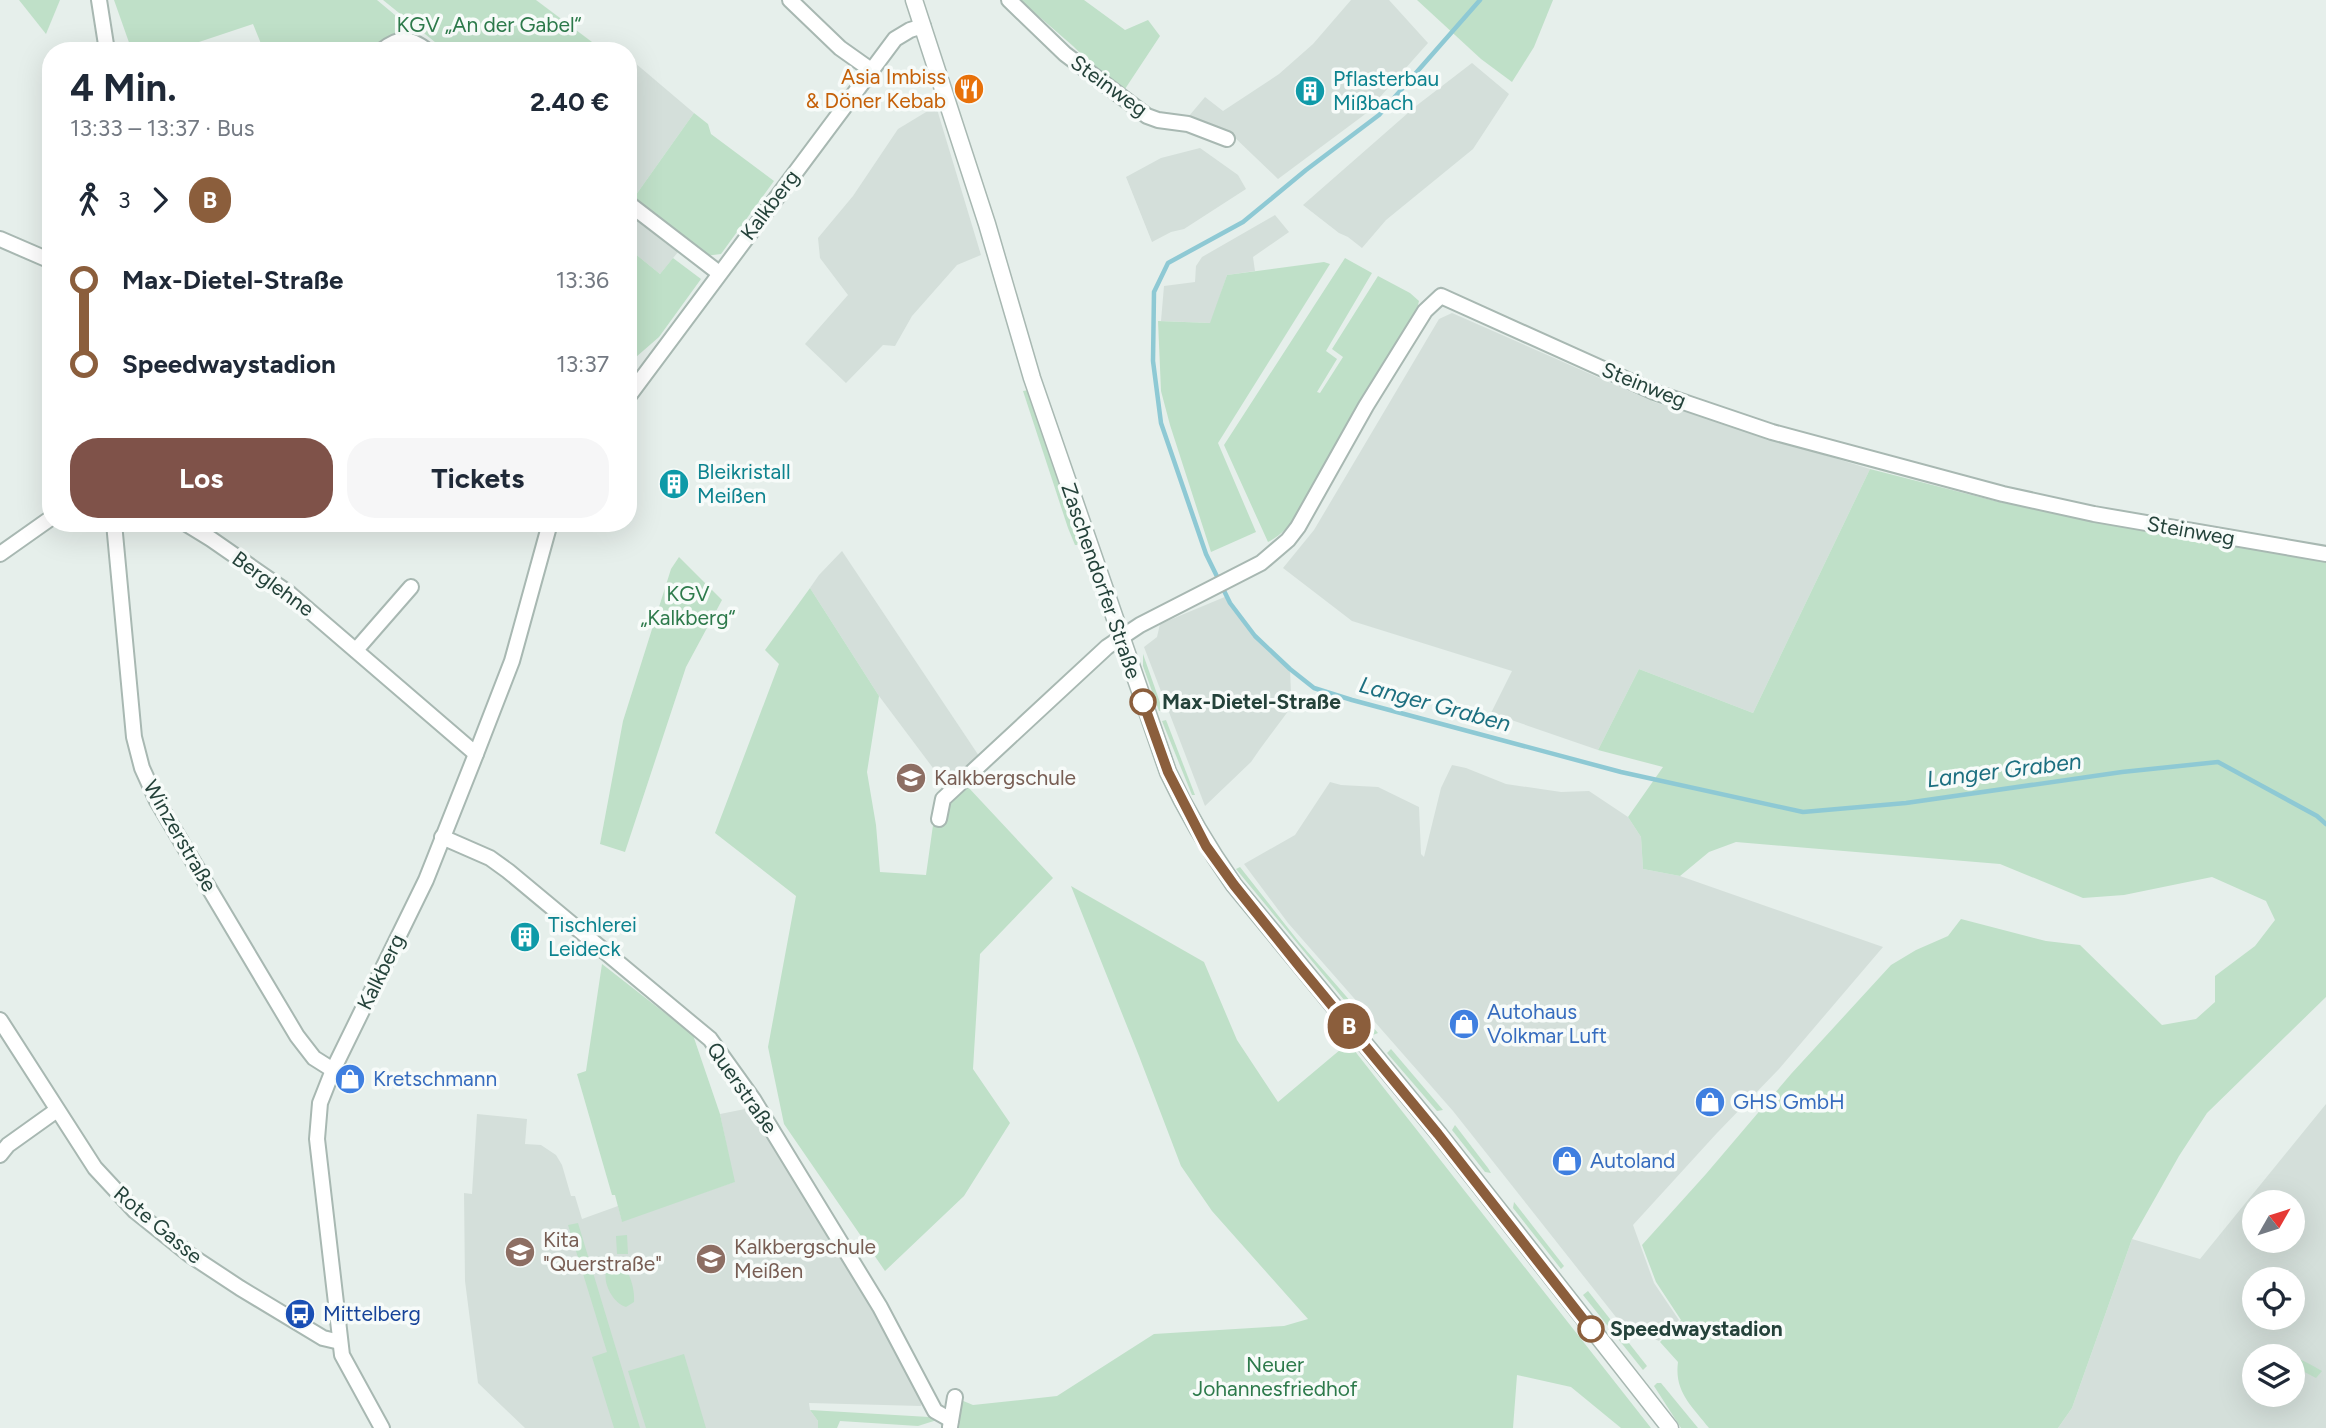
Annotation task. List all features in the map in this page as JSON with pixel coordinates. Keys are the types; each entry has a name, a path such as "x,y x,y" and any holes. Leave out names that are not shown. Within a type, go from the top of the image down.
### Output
{"street":[{"path":"99,0 106,42"},
{"path":"790,0 831,40 871,70"},
{"name":"Zaschendorfer Straße","path":"914,0 987,224 1031,378 1168,772 1206,846 1242,895 1438,1134 1670,1428"},
{"name":"Steinweg","path":"1009,0 1065,54 1147,116 1188,124 1227,139"},
{"name":"Kalkberg","path":"637,385 895,39 923,26"},
{"path":"392,42 417,42"},
{"path":"637,210 719,273"},
{"path":"0,240 42,257"},
{"name":"Steinweg","path":"1121,636 1240,574 1276,551 1298,527 1366,406 1425,311 1441,296 1654,392 1772,432 2003,494 2081,511 2326,554"},
{"path":"0,554 42,524"},
{"name":"Winzerstraße","path":"115,532 131,713 135,745 142,768 157,801 298,1036 314,1058 333,1070"},
{"name":"Berglehne","path":"198,532 272,582 356,650 476,754"},
{"name":"Kalkberg","path":"382,1428 342,1355 317,1139 320,1103 333,1070 426,880 512,661 548,532"},
{"path":"356,650 411,587"},
{"path":"939,819 943,799 1121,636"},
{"name":"Querstraße","path":"442,837 491,858 710,1039 753,1099 880,1307 935,1411 951,1424"},
{"name":"Rote Gasse","path":"0,1020 95,1168 135,1211 190,1255 240,1288 323,1338 340,1342"},
{"path":"0,1155 8,1145 57,1110"},
{"path":"951,1424 955,1397"}],"shaded area":[{"path":"1351,0 1389,0 1428,43 1364,115 1278,179 1230,133 1189,116 1205,97 1223,111 1279,74 1313,44"},
{"path":"1472,63 1509,94 1473,149 1386,220 1362,248 1303,205 1416,106"},
{"path":"637,65 694,113 637,193"},
{"path":"936,106 981,255 957,265 912,316 895,346 883,345 846,383 805,344 848,295 820,258 818,238 853,196 898,129"},
{"path":"1200,148 1238,175 1246,189 1184,229 1171,232 1152,242 1126,177 1161,158"},
{"path":"637,202 687,241 660,274 637,255"},
{"path":"1275,215 1289,232 1253,257 1255,271 1227,275 1211,323 1161,321 1164,286 1195,282 1196,266 1202,257"},
{"path":"1452,313 1654,402 1870,469 1753,713 1639,669 1598,750 1491,713 1512,671 1352,621 1283,568 1314,530 1439,319"},
{"path":"842,551 979,756 945,784 879,696 810,588"},
{"path":"1227,596 1255,636 1290,669 1291,694 1289,710 1251,762 1205,806 1144,647 1157,637 1160,624"},
{"path":"1452,765 1506,784 1561,792 1589,791 1628,817 1641,837 1643,869 1680,876 1883,947 1779,1069 1633,1225 1654,1283 1679,1320 1659,1341 1623,1326 1453,1111 1288,923 1244,864 1295,835 1330,782 1378,787 1419,807 1421,854 1424,857 1441,788"},
{"path":"2326,1104 2326,1428 2058,1428 2072,1408 2132,1239 2200,1259 2242,1207 2242,1253 2305,1253 2305,1190 2256,1190"},
{"name":"Kalkbergschule Meißen","path":"745,1109 755,1116 867,1294 922,1396 921,1406 809,1403 810,1410 818,1421 818,1428 525,1428 478,1383 465,1281 464,1193 472,1194 477,1114 527,1119 525,1144 541,1145 556,1155 562,1165 571,1196 575,1196 582,1219 618,1206 622,1221 734,1182 720,1114"}],"green space":[{"path":"19,0 60,0 46,34"},
{"path":"114,0 377,0 427,42 260,42 253,24 199,42 129,42"},
{"name":"KGV „An der Gabel“","path":"383,0 536,0 592,42 435,42"},
{"path":"1020,0 1084,0 1125,30 1148,20 1160,36 1125,89 1101,74"},
{"path":"1417,0 1553,0 1534,47 1512,82 1481,59"},
{"path":"694,113 708,124 711,134 774,181 721,254 705,256 637,202 637,193"},
{"path":"637,255 660,274 673,258 701,279 659,337 637,356"},
{"path":"1345,258 1372,273 1326,351 1337,359 1317,392 1320,393 1343,357 1332,349 1378,276 1410,293 1419,301 1417,309 1317,487 1301,511 1284,530 1268,542 1224,445"},
{"path":"1324,262 1330,264 1218,443 1256,532 1211,552 1161,391 1158,321 1210,323 1227,275"},
{"path":"1029,390 1079,545 1075,545 1068,528 1023,391"},
{"path":"1870,469 1995,501 2326,560 2326,997 2207,1113 2179,1156 2132,1239 2072,1408 2058,1428 1709,1428 1682,1390 1677,1373 1678,1362 1660,1342 1681,1320 1656,1282 1642,1245 1791,1074 1891,965 1948,936 1961,919 2046,941 2080,945 2162,1025 2196,1019 2215,1002 2215,976 2255,946 2275,920 2266,901 2212,877 2124,895 2083,898 2000,864 1736,842 1709,852 1680,876 1643,869 1641,837 1628,817 1663,767 1598,750 1639,669 1753,713"},
{"name":"KGV „Kalkberg“","path":"679,557 722,600 686,667 625,852 600,844 623,721 671,569"},
{"path":"810,588 879,696 867,772 880,872 926,875 934,818 968,787 1053,878 980,954 973,1069 1010,1123 964,1196 885,1271 784,1124 768,1047 796,896 715,833 779,664 765,650"},
{"path":"1143,654 1163,711 1159,711 1143,666"},
{"path":"1166,720 1195,795 1192,795 1162,721"},
{"path":"1240,867 1299,942 1378,1033 1373,1035 1236,869"},
{"name":"Neuer Johannesfriedhof","path":"1071,886 1204,962 1237,1040 1278,1102 1347,1044 1354,1050 1651,1428 1621,1428 1571,1387 1517,1375 1513,1428 959,1428 961,1400 973,1405 1057,1396 1154,1334 1284,1326 1308,1319 1212,1211 1181,1166"},
{"path":"602,964 693,1035 720,1114 735,1182 622,1222 577,1074 586,1071"},
{"path":"1391,1049 1443,1110 1437,1111 1387,1053"},
{"path":"1455,1125 1491,1173 1485,1172 1452,1130"},
{"path":"1514,1202 1564,1266 1561,1269 1513,1208"},
{"path":"578,1223 640,1428 614,1428 592,1357 607,1352 568,1225"},
{"path":"627,1235 628,1254 617,1254 616,1236"},
{"path":"616,1264 624,1267 633,1287 634,1302 626,1307 613,1297 606,1282 606,1271"},
{"path":"1588,1291 1647,1366 1643,1370 1583,1295"},
{"path":"684,1354 706,1428 646,1428 628,1371"},
{"path":"2305,1362 2322,1371 2316,1378 2305,1372"},
{"path":"1661,1383 1698,1428 1681,1428 1654,1386"},
{"path":"810,1410 929,1417 937,1420 918,1426 840,1421 837,1428 818,1428 818,1421"}],"waterway":[{"name":"Langer Graben","path":"1480,0 1379,115 1243,222 1168,263 1154,292 1153,361 1161,423 1206,554 1230,603 1255,636 1314,688 1621,772 1803,812 1906,803 2122,772 2218,762 2317,816 2326,824"}],"bus line":[{"name":"B","path":"1143,702 1168,772 1206,846 1234,885 1438,1134 1591,1329"}],"place":[{"name":"Asia Imbiss & Döner Kebab","path":"969,89"},
{"name":"Pflasterbau Mißbach","path":"1310,91"},
{"name":"Bleikristall Meißen","path":"674,484"},
{"name":"Max-Dietel-Straße","path":"1143,702"},
{"name":"Kalkbergschule","path":"911,778"},
{"name":"Tischlerei Leideck","path":"525,937"},
{"name":"Autohaus Volkmar Luft","path":"1464,1024"},
{"name":"Kretschmann","path":"350,1079"},
{"name":"GHS GmbH","path":"1710,1102"},
{"name":"Autoland","path":"1567,1161"},
{"name":"Kita \"Querstraße\"","path":"520,1252"},
{"name":"Kalkbergschule Meißen","path":"711,1259"},
{"name":"Mittelberg","path":"300,1314"},
{"name":"Speedwaystadion","path":"1591,1329"}]}
